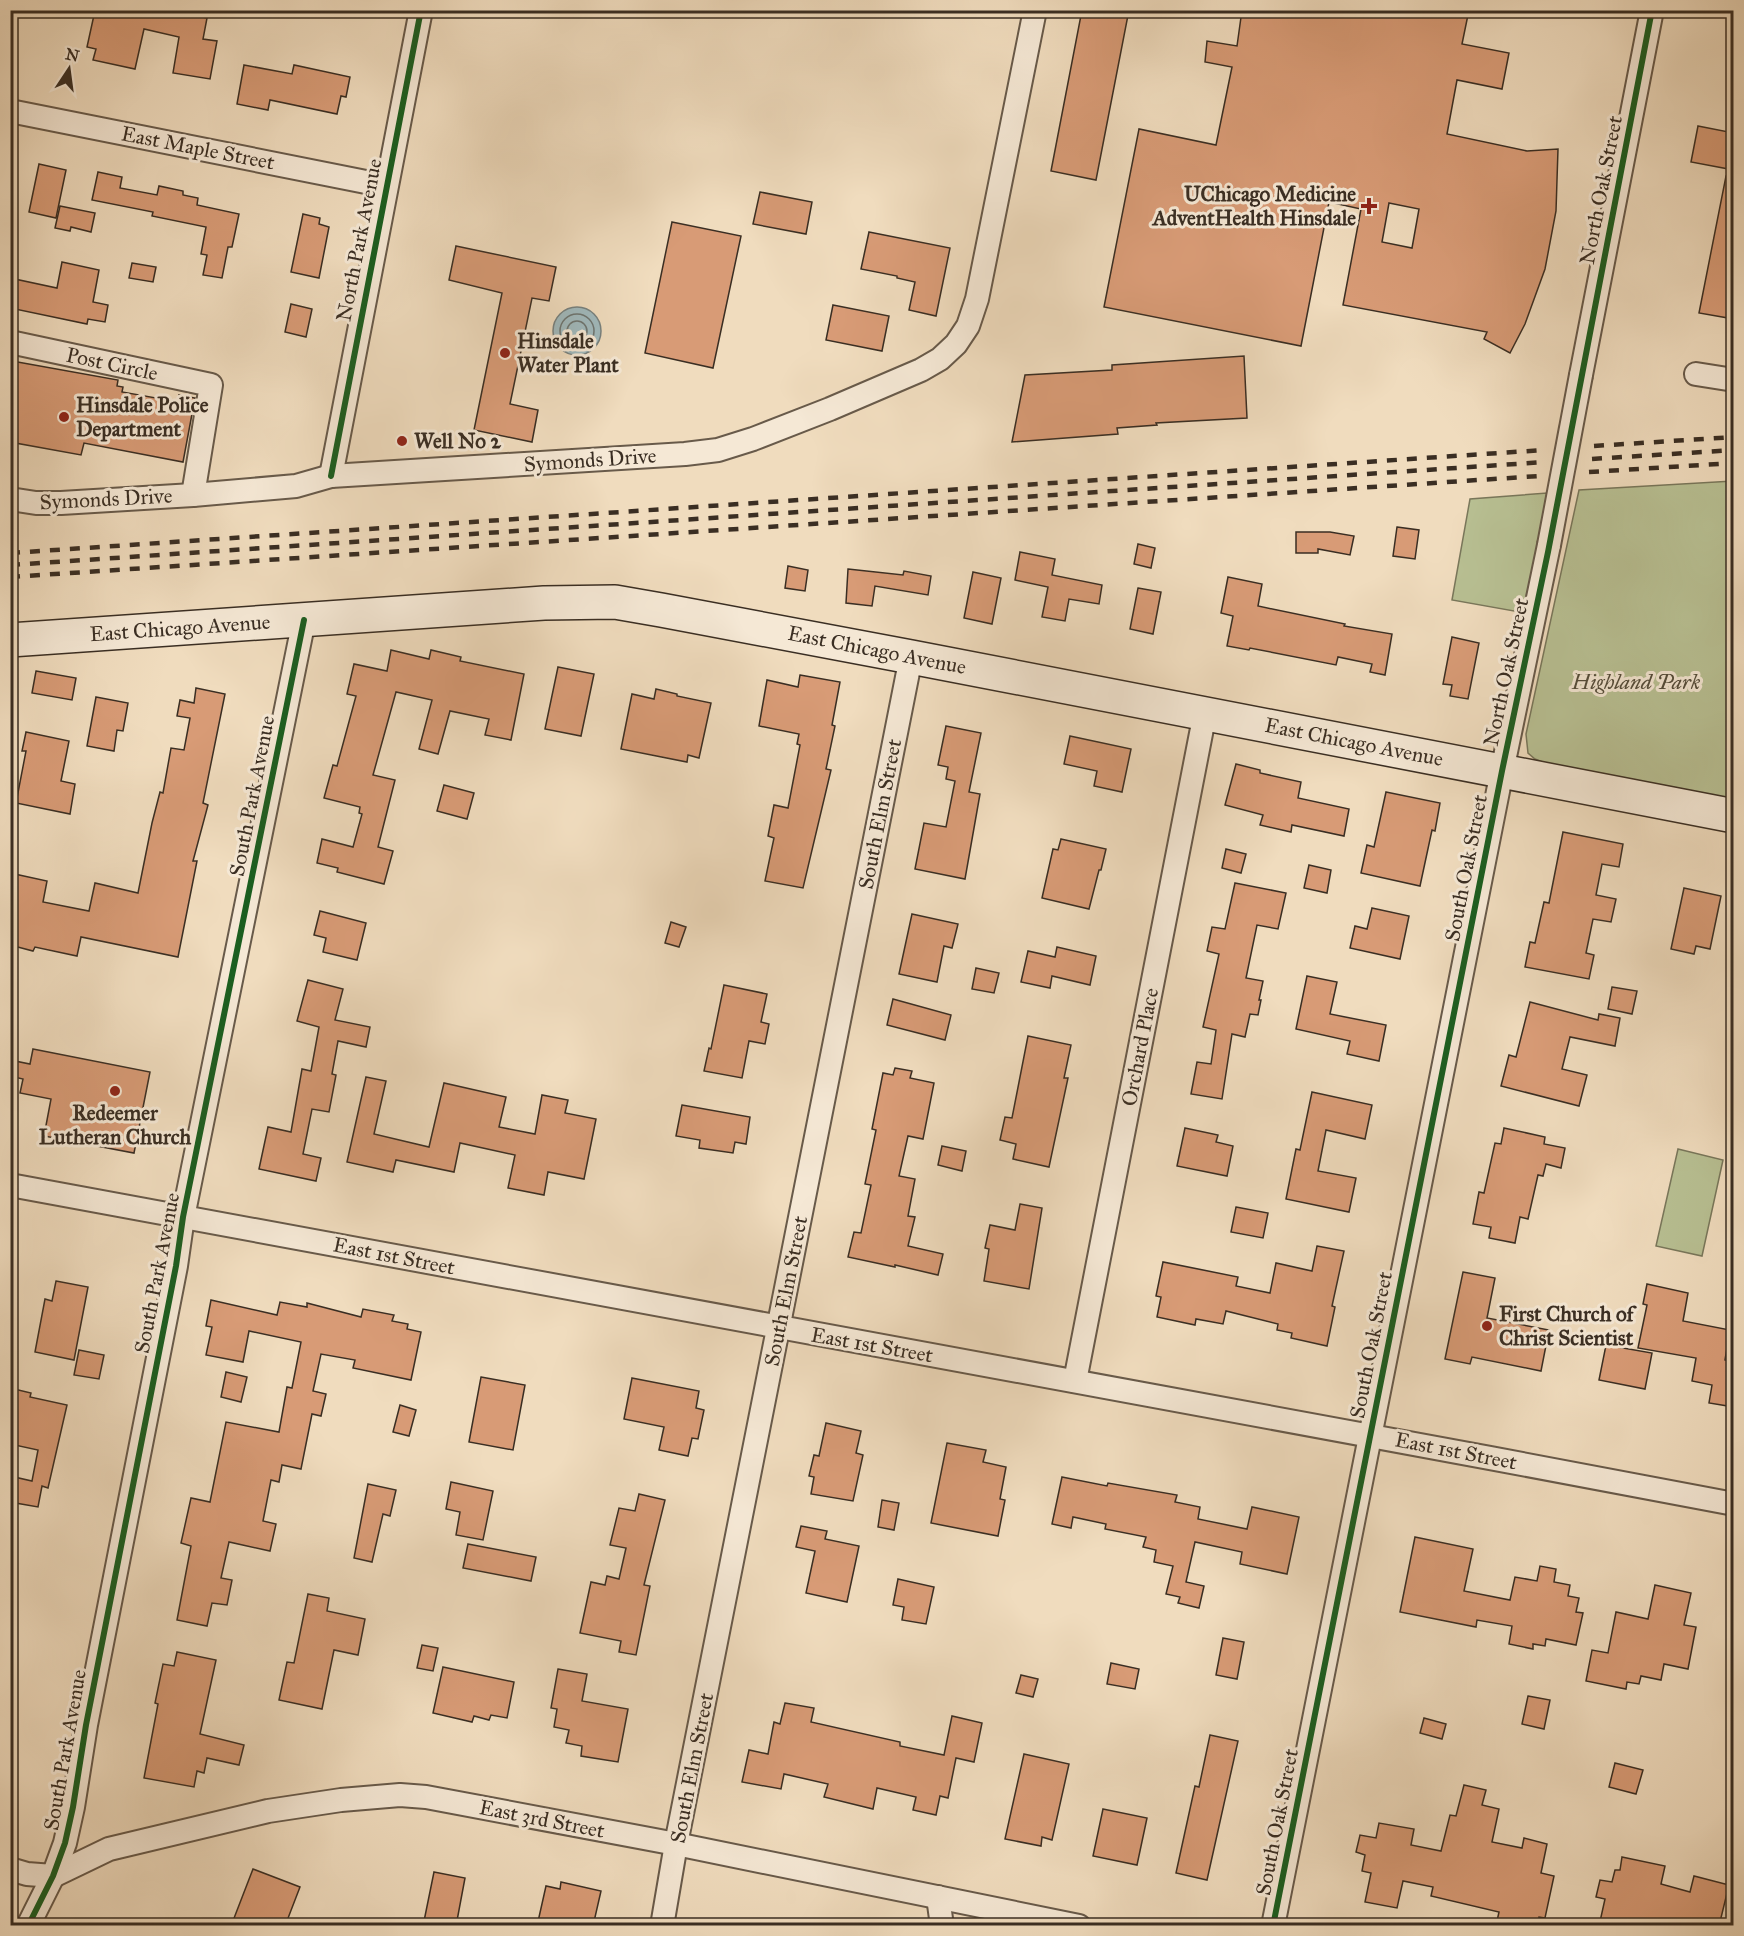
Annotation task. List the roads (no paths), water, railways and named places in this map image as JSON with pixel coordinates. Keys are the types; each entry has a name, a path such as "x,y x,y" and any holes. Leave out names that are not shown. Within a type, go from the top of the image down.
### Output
{"main road":[{"name":"East Chicago Avenue","path":"10,640 544,603 615,602 1205,713 1734,816"}],"street":[{"name":"North Park Avenue","path":"330,476 421,10"},
{"name":"Symonds Drive","path":"10,500 61,503 193,495 296,486 330,476 718,450 830,409 912,374 940,359 956,344 968,326 977,299 1035,10"},
{"name":"North Oak Street","path":"1502,771 1550,544 1652,10"},
{"name":"East Maple Street","path":"10,111 386,186"},
{"name":"Post Circle","path":"10,342 211,385 193,495"},
{"path":"1696,374 1734,380"},
{"name":"South Park Avenue","path":"28,1926 53,1876 65,1843 73,1808 86,1725 176,1266 183,1217 304,620"},
{"name":"South Elm Street","path":"662,1926 676,1844 911,657"},
{"name":"Orchard Place","path":"1075,1381 1205,713"},
{"name":"South Oak Street","path":"1273,1926 1502,771"},
{"name":"East 1st Street","path":"10,1185 1734,1504"},
{"name":"East 3rd Street","path":"53,1876 109,1849 156,1837 268,1811 341,1800 400,1795 426,1797 676,1844 1079,1926"},
{"path":"10,1869 27,1874 53,1876"},
{"path":"938,1897 942,1926"}],"water":[{"path":"577,307 594,314 601,331 594,348 577,355 560,348 553,331 560,314"}],"railway":[{"path":"1594,446 1734,437"},
{"path":"10,553 1544,450"},
{"path":"1592,459 1734,450"},
{"path":"10,565 1545,462"},
{"path":"1589,472 1734,463"},
{"path":"10,577 1539,476"}],"place":[{"name":"UChicago Medicine AdventHealth Hinsdale","path":"1369,206"},
{"name":"Hinsdale Water Plant","path":"505,353"},
{"name":"Hinsdale Police Department","path":"64,417"},
{"name":"Well No 2","path":"402,441"},
{"name":"Redeemer Lutheran Church","path":"115,1091"},
{"name":"First Church of Christ Scientist","path":"1487,1326"}],"park label":[{"name":"Highland Park","path":"1636,682"}]}
